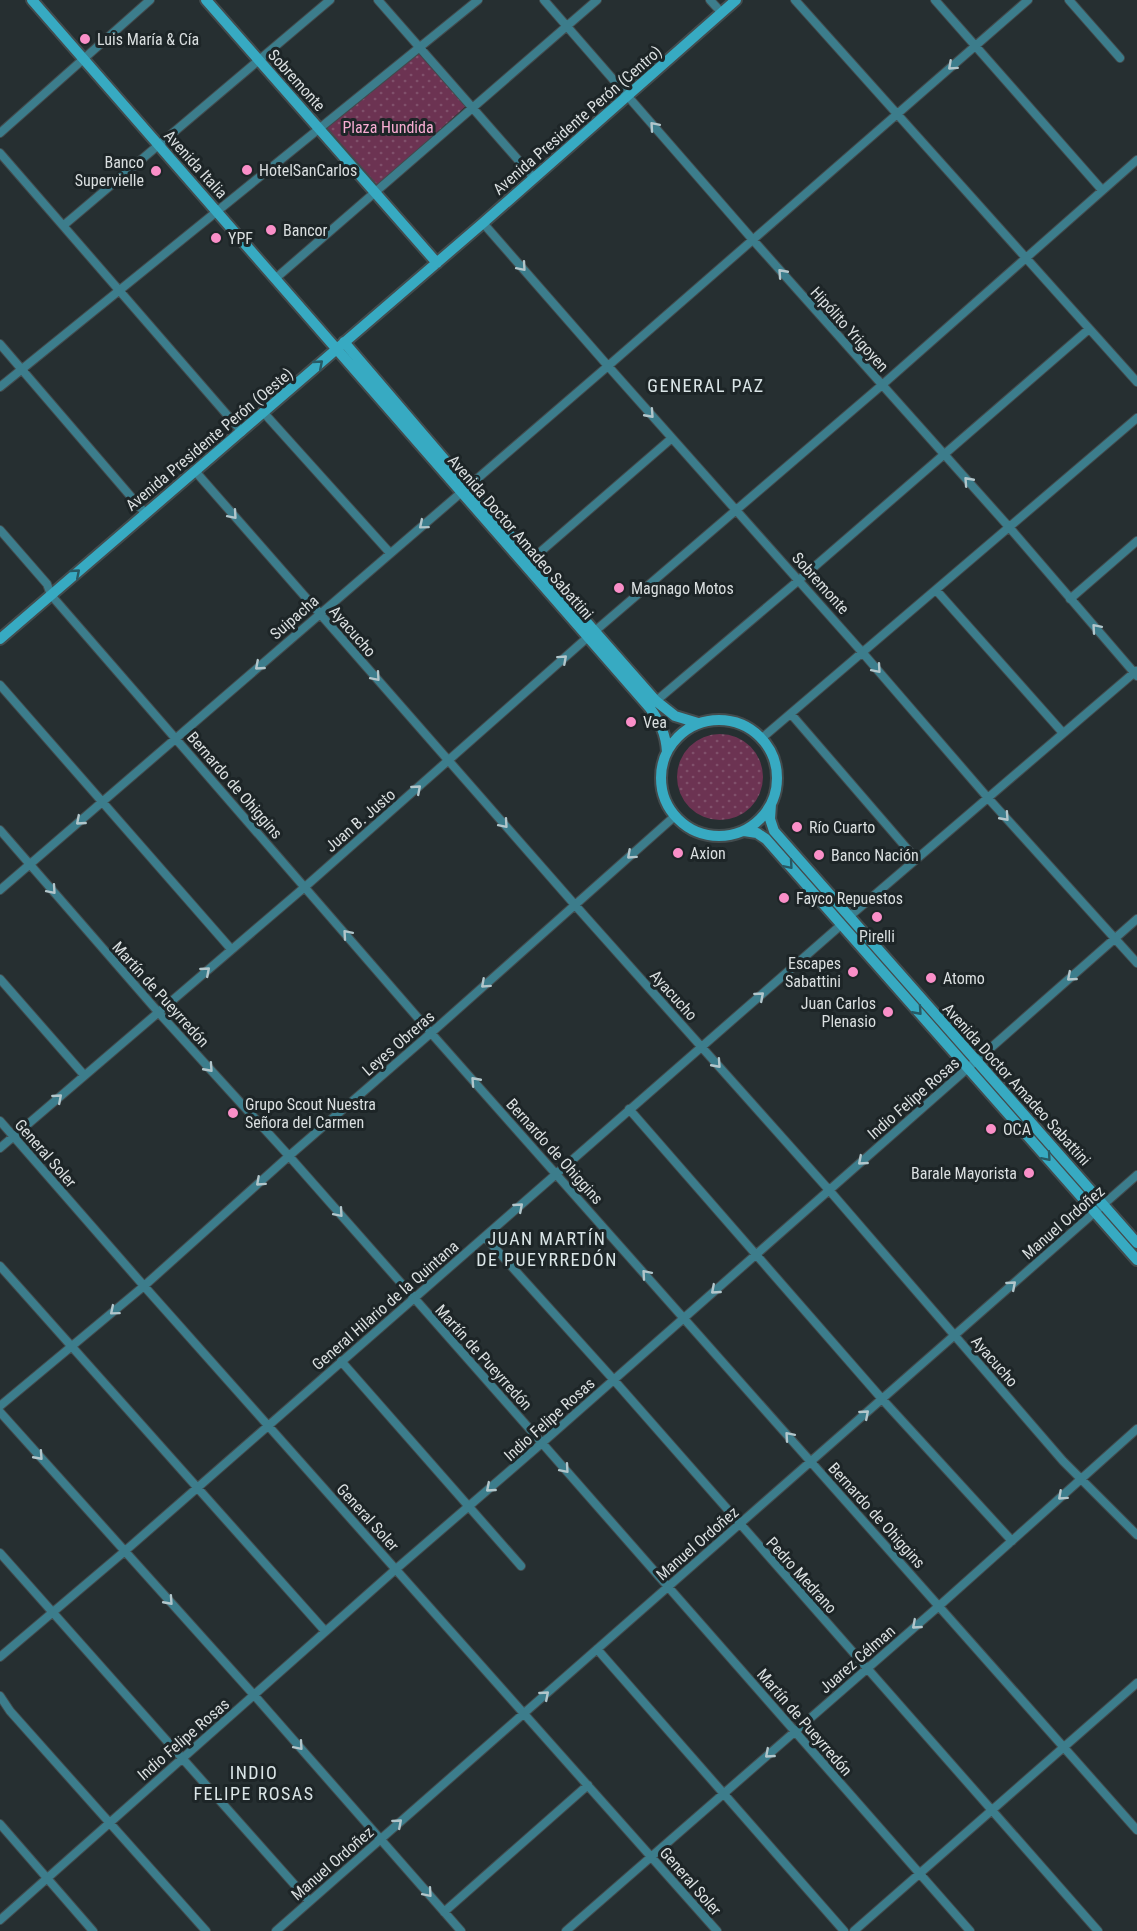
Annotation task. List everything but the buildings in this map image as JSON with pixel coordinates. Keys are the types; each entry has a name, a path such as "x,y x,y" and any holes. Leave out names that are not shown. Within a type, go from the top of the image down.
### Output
{"main road":[{"name":"Avenida Italia","path":"32,0 276,278 341,345"},
{"name":"Sobremonte","path":"206,0 436,262"},
{"name":"Avenida Presidente Perón (Centro)","path":"436,262 736,0"},
{"name":"Avenida Presidente Perón (Oeste)","path":"0,639 436,262"},
{"name":"Avenida Doctor Amadeo Sabattini","path":"341,345 591,634 656,701 675,716 698,723"},
{"name":"Avenida Doctor Amadeo Sabattini","path":"465,490 531,560 656,716 666,738 667,752"},
{"path":"715,720 732,721 748,727 762,738 772,753 777,770 777,788 771,804 760,820 744,831 726,836 707,835 690,828 675,816 666,802 662,785 662,768 667,752 675,740 698,723 715,720"},
{"name":"Avenida Doctor Amadeo Sabattini","path":"771,804 770,819 774,831 850,916 972,1064"},
{"name":"Avenida Doctor Amadeo Sabattini","path":"744,831 756,833 766,840 841,925 972,1064 1100,1208 1137,1243"},
{"name":"Avenida Doctor Amadeo Sabattini","path":"1100,1208 1137,1260"}],"street":[{"path":"0,133 150,0"},
{"path":"64,225 330,0"},
{"path":"378,0 534,178"},
{"path":"0,387 478,0"},
{"name":"Hipólito Yrigoyen","path":"544,0 1136,673"},
{"path":"276,278 597,0"},
{"path":"710,0 721,12"},
{"path":"795,0 1137,382"},
{"path":"935,0 1102,190"},
{"name":"Suipacha","path":"0,890 465,490 1028,0"},
{"path":"1069,0 1120,58"},
{"path":"0,153 242,432"},
{"name":"Juan B. Justo","path":"0,1148 450,760 591,634 882,385 1137,160"},
{"name":"Sobremonte","path":"483,223 799,580 988,798 1137,963"},
{"path":"656,701 1089,329"},
{"path":"0,344 145,513"},
{"path":"264,413 390,554"},
{"path":"762,738 1137,417"},
{"path":"531,560 672,438"},
{"name":"Ayacucho","path":"195,471 575,905 829,1190 1064,1461 1137,1535"},
{"name":"Bernardo de Ohiggins","path":"0,530 47,584 51,595 306,885 431,1033 1137,1830"},
{"path":"1070,599 1137,541"},
{"path":"936,590 1063,733"},
{"path":"850,916 1136,673"},
{"path":"0,685 231,949"},
{"path":"791,714 916,859"},
{"name":"Leyes Obreras","path":"0,1407 144,1286 289,1155 431,1033 675,816"},
{"name":"Martín de Pueyrredón","path":"0,830 159,1013 289,1155 970,1931"},
{"name":"Indio Felipe Rosas","path":"0,1920 325,1631 1137,919"},
{"name":"General Hilario de la Quintana","path":"0,1657 125,1551 841,925"},
{"path":"0,979 84,1075"},
{"path":"629,1109 882,1399 1012,1541"},
{"name":"General Soler","path":"0,1121 652,1857 713,1930"},
{"name":"Manuel Ordoñez","path":"276,1931 1137,1175"},
{"name":"Pedro Medrano","path":"485,1237 613,1379 1098,1931"},
{"path":"0,1266 325,1631"},
{"path":"341,1361 521,1566"},
{"path":"0,1412 254,1695 461,1931"},
{"name":"Juarez Célman","path":"566,1931 1137,1429"},
{"path":"0,1553 309,1901"},
{"path":"597,1649 844,1931"},
{"path":"854,1931 1137,1684"},
{"path":"0,1696 10,1711 206,1931"},
{"path":"444,1912 588,1785"},
{"path":"0,1824 93,1931"}],"green space":[{"name":"Plaza Hundida","path":"418,53 466,106 377,186 327,128"},
{"path":"720,734 744,741 756,753 763,777 756,801 744,813 720,820 696,813 684,801 677,777 684,753 696,741"}],"place":[{"name":"Luis María & Cía","path":"85,39"},
{"name":"HotelSanCarlos","path":"247,170"},
{"name":"Banco Supervielle","path":"156,171"},
{"name":"Bancor","path":"271,230"},
{"name":"YPF","path":"216,238"},
{"name":"Magnago Motos","path":"619,588"},
{"name":"Vea","path":"631,722"},
{"name":"Río Cuarto","path":"797,827"},
{"name":"Axion","path":"678,853"},
{"name":"Banco Nación","path":"819,855"},
{"name":"Fayco Repuestos","path":"784,898"},
{"name":"Pirelli","path":"877,917"},
{"name":"Escapes Sabattini","path":"853,972"},
{"name":"Atomo","path":"931,978"},
{"name":"Juan Carlos Plenasio","path":"888,1012"},
{"name":"Grupo Scout Nuestra Señora del Carmen","path":"233,1113"},
{"name":"OCA","path":"991,1129"},
{"name":"Barale Mayorista","path":"1029,1173"}],"district":[{"name":"GENERAL PAZ","path":"706,386"},
{"name":"JUAN MARTÍN DE PUEYRREDÓN","path":"547,1249"},
{"name":"INDIO FELIPE ROSAS","path":"254,1783"}]}
